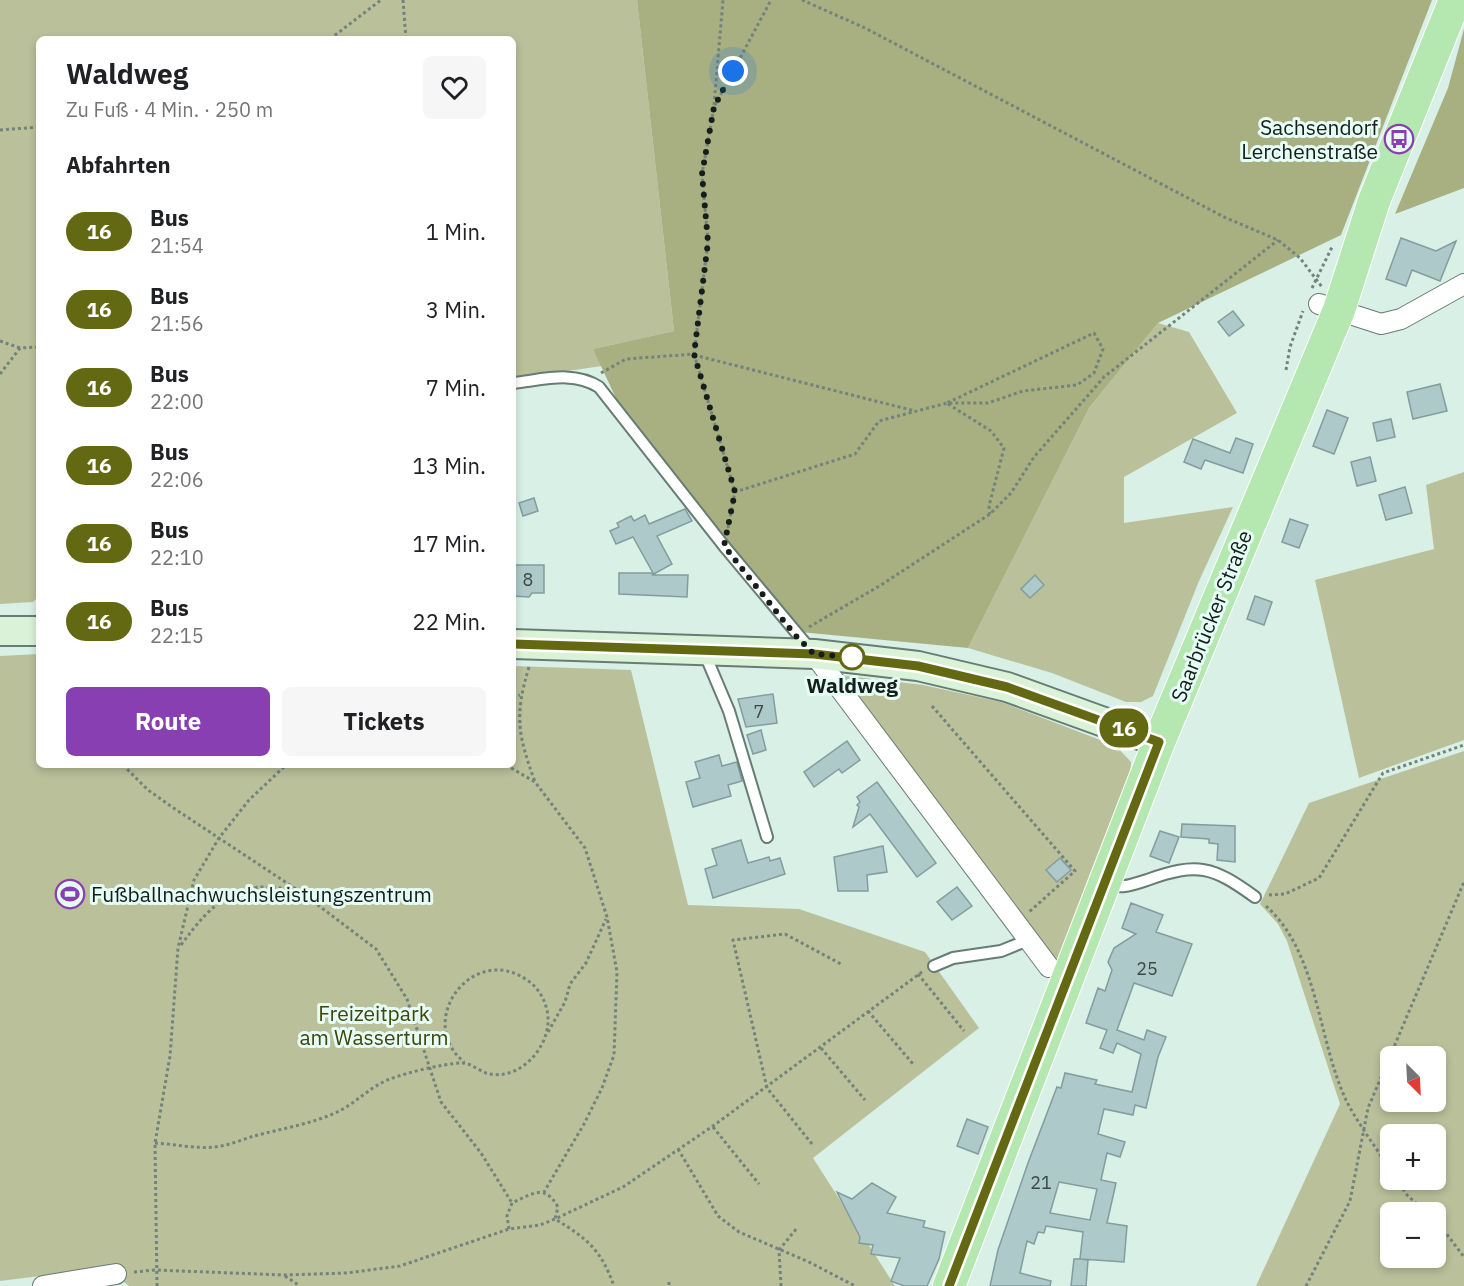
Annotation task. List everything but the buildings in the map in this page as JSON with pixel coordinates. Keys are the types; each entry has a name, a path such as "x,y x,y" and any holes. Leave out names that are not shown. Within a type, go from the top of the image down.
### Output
{"main road":[{"name":"Saarbrücker Straße","path":"949,1286 1159,742 1293,416 1297,369 1322,303 1350,236 1374,201 1455,0"},
{"path":"0,631 36,631"},
{"path":"522,653 805,644 918,666 1007,687 1159,742"}],"street":[{"path":"1322,303 1381,324 1401,320 1464,284"},
{"path":"805,644 1049,967"},
{"path":"43,1286 116,1274"}],"lane":[{"path":"516,383 570,376 589,380 599,387 724,546 805,644"},
{"path":"704,649 729,711 767,837"},
{"path":"1104,883 1122,889 1162,875 1198,868 1234,881 1256,897"},
{"path":"934,966 953,958 1001,951 1028,940"}],"path":[{"path":"334,36 381,0"},
{"path":"404,0 406,36"},
{"path":"723,0 714,107 702,174 708,242 694,354 735,492 724,546"},
{"path":"714,107 771,0"},
{"path":"802,0 865,28 884,41 1224,216 1278,240 1300,258 1322,303 1294,336"},
{"path":"0,130 36,127"},
{"path":"805,644 881,585 990,514 1011,493 1034,457 1104,377 1278,240"},
{"path":"735,492 855,454 879,421 947,403 1094,333 1103,349 1094,374 1077,385 1023,391 988,403 947,403"},
{"path":"0,341 20,348 36,348"},
{"path":"0,374 20,348"},
{"path":"589,380 626,359 694,354 916,411"},
{"path":"947,403 991,431 1004,448 989,506 990,514"},
{"path":"509,1229 507,1216 512,1203 544,1192 593,1106 614,1054 617,972 607,917 585,848 535,782 518,729 522,653"},
{"path":"516,697 520,695"},
{"path":"932,706 1075,871 1016,923"},
{"path":"1256,897 1285,894 1319,878 1383,773 1464,745"},
{"path":"126,768 148,790 302,893 376,949 407,999 441,1102 481,1153 512,1203"},
{"path":"157,1286 155,1143 170,1056 178,948 194,880 219,838 249,800 283,768"},
{"path":"511,768 535,782"},
{"path":"1306,1286 1350,1201 1368,1108 1464,882"},
{"path":"178,948 197,923 219,903 249,886 275,886 302,893"},
{"path":"1256,897 1279,918 1296,944 1346,1099 1380,1155"},
{"path":"546,1036 548,1021 546,1005 529,981 516,974 499,970 484,972 467,979 456,988 448,1005 445,1021 448,1038 453,1050 464,1062 486,1073 496,1074 527,1065 537,1054 565,1002 570,984 586,963 607,917"},
{"path":"812,1144 767,1088 733,940 785,934 841,964"},
{"path":"116,1274 155,1270 284,1275 347,1273 400,1266 509,1229 540,1225 623,1187 767,1088 918,974 934,966"},
{"path":"918,974 964,1031"},
{"path":"868,1011 913,1064"},
{"path":"821,1048 865,1100"},
{"path":"155,1143 215,1148 339,1112 364,1093 390,1079 464,1062"},
{"path":"713,1126 759,1184"},
{"path":"678,1149 718,1216 738,1232 809,1262 855,1286"},
{"path":"1404,1190 1415,1202"},
{"path":"544,1192 551,1195 558,1208 555,1219"},
{"path":"555,1219 580,1234 597,1249 614,1286"},
{"path":"781,1286 779,1250 797,1228"},
{"path":"1446,1233 1464,1257"},
{"path":"284,1275 300,1286"}],"green space":[{"path":"0,0 637,0 674,331 593,349 602,366 516,379 516,36 36,36 36,599 33,602 0,604"},
{"path":"637,0 1432,0 1341,235 1158,323 1089,408 968,648 800,632 621,409 593,349 674,331"},
{"path":"1464,29 1464,188 1395,214 1448,88"},
{"path":"1158,323 1189,332 1237,413 1124,477 1124,523 1233,507 1199,581 1153,696 1141,702 1126,702 1052,673 968,648 1089,408"},
{"path":"1464,472 1464,740 1359,778 1315,580 1434,549 1426,485"},
{"name":"Freizeitpark am Wasserturm","path":"36,654 36,768 516,768 516,666 631,670 688,905 799,909 925,952 979,1028 813,1158 895,1286 129,1286 123,1281 120,1266 0,1281 0,656"},
{"path":"839,675 923,685 1001,702 1116,746 1131,762 1130,777 1055,965"},
{"path":"1464,751 1464,1286 1256,1286 1340,1104 1287,941 1278,924 1260,904 1309,803"}],"bus line":[{"name":"16","path":"516,644 814,654 918,666 1007,687 1159,742 949,1286"}],"place":[{"name":"Sachsendorf Lerchenstraße","path":"1399,139"},
{"name":"Waldweg","path":"852,657"},
{"name":"Fußballnachwuchsleistungszentrum","path":"70,894"}],"route":[{"path":"733,71 714,107 702,174 708,242 694,354 735,492 724,546 795,635 814,654 852,657"}]}
